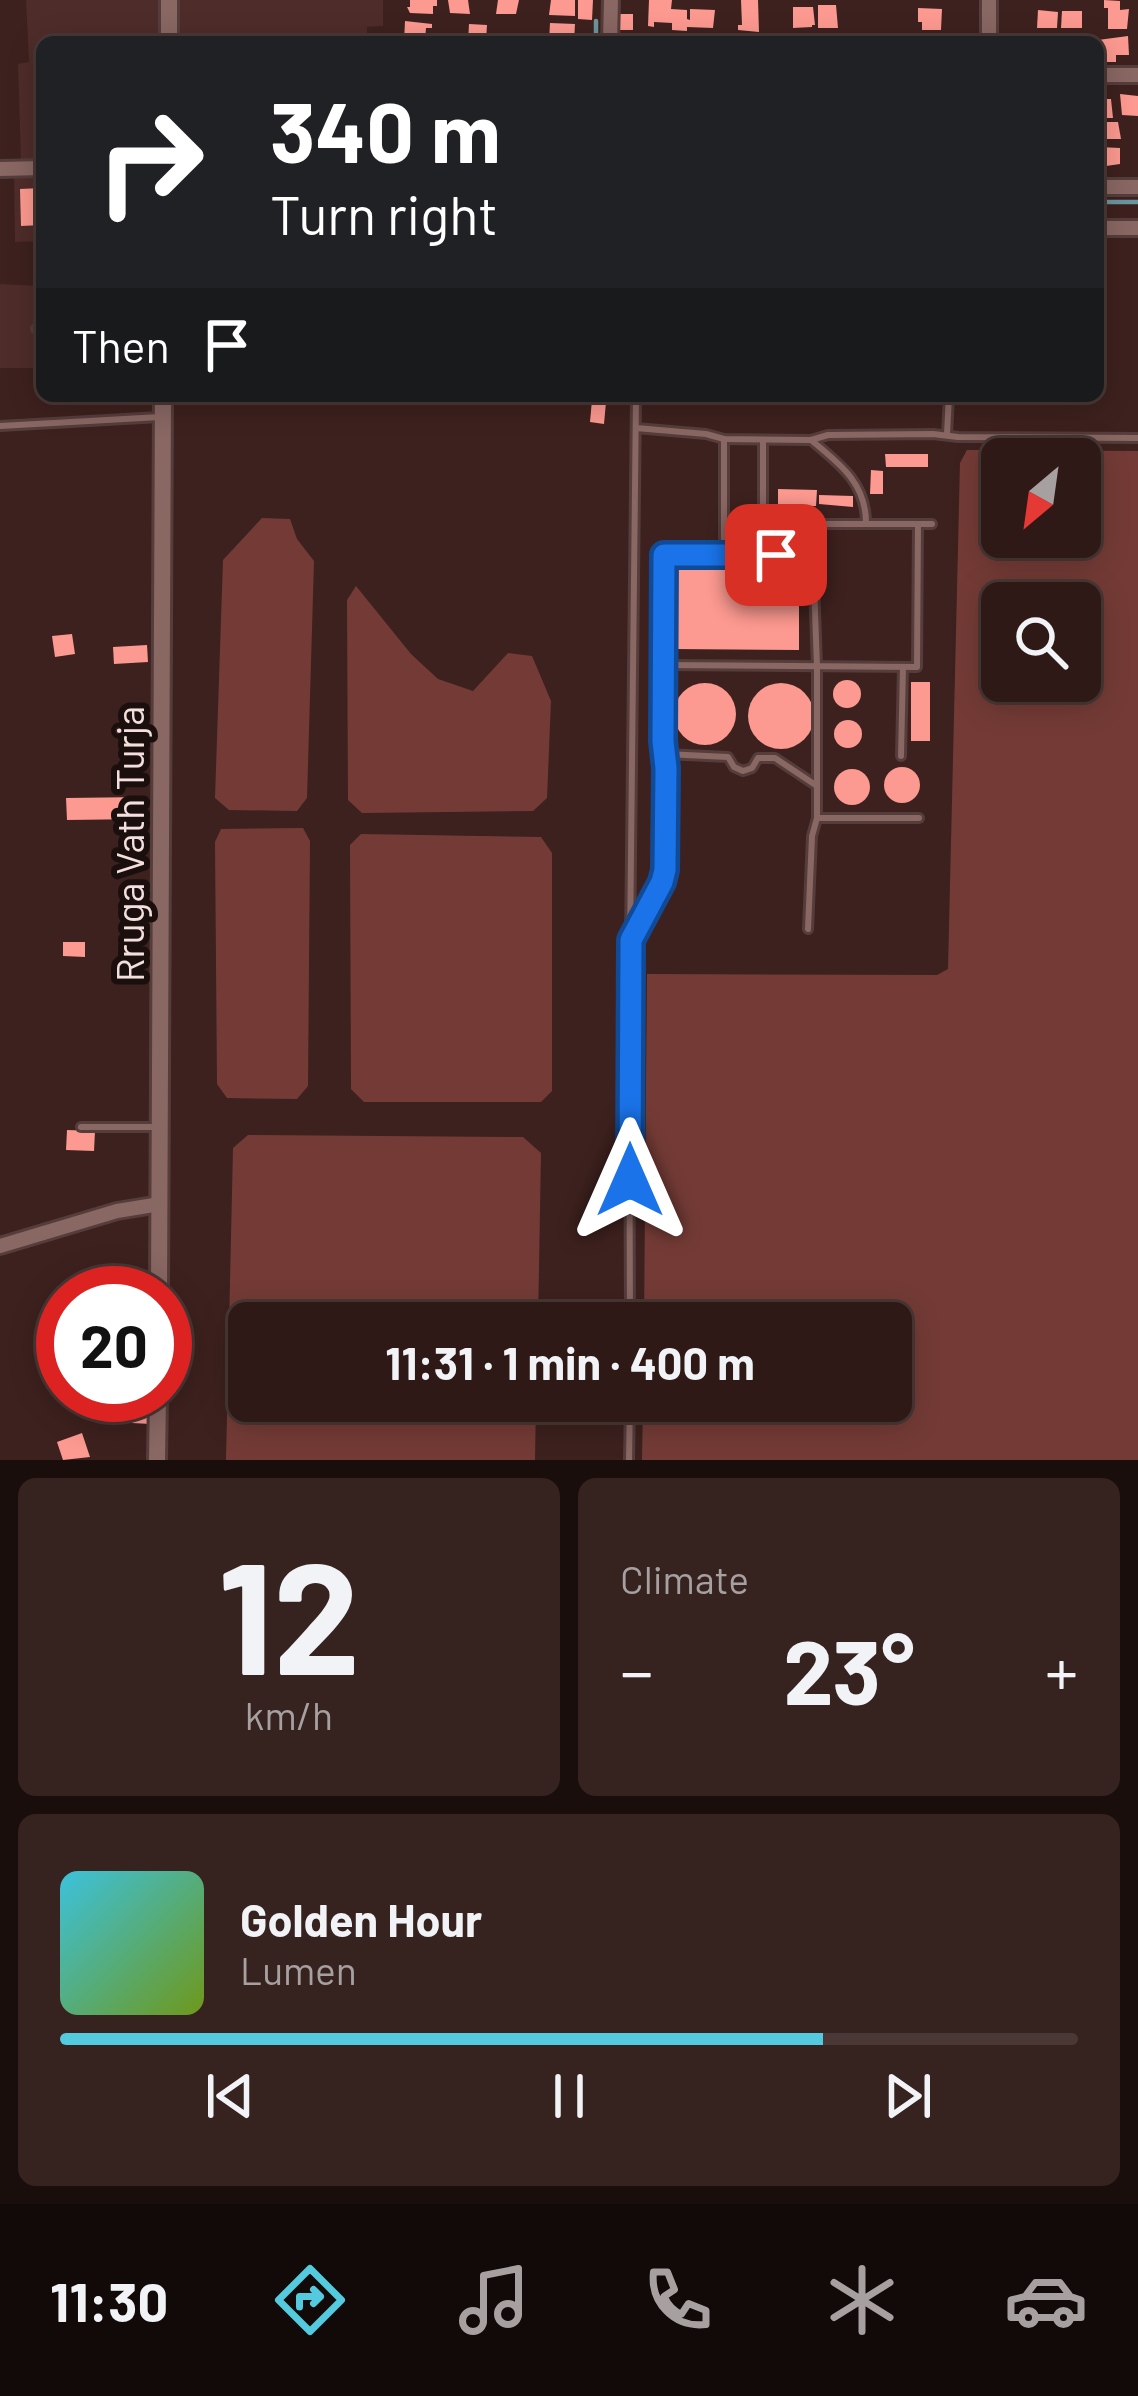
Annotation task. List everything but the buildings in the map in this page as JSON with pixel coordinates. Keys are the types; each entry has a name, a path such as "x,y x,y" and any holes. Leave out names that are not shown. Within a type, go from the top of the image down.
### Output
{"street":[{"path":"169,0 169,36"},
{"path":"610,0 610,36"},
{"path":"988,36 989,0"},
{"path":"1104,76 1138,75"},
{"path":"0,169 36,168"},
{"path":"1104,187 1138,187"},
{"path":"1104,228 1138,228"},
{"name":"Rruga Vath Turja","path":"159,1266 163,402"},
{"path":"0,1246 118,1211 160,1204"},
{"path":"157,1460 158,1422"}],"lane":[{"path":"630,1302 636,402"},
{"path":"946,435 949,402"},
{"path":"0,426 163,417"},
{"path":"635,428 763,440 811,440 828,435 1138,438"},
{"path":"724,439 724,538 763,538 763,440"},
{"path":"811,440 835,459 864,496 866,524"},
{"path":"808,929 817,818 814,524 932,524"},
{"path":"664,665 917,667 918,524"},
{"path":"631,940 665,870 664,555 813,555"},
{"path":"901,755 903,667"},
{"path":"664,754 728,757 743,771 752,768 758,758 775,758 817,785"},
{"path":"817,818 919,818"},
{"path":"82,1127 159,1127"},
{"path":"629,1460 630,1422"}],"shaded area":[{"path":"26,0 163,0 163,36 36,36 36,162 21,162 18,64 29,62"},
{"path":"173,0 383,0 383,26 367,27 367,36 173,36"},
{"path":"36,175 36,241 15,242 14,176"},
{"path":"0,284 36,286 36,368 0,368"},
{"path":"967,450 981,450 981,558 1101,558 1101,451 1138,451 1138,1460 642,1460 643,1422 912,1422 912,1302 644,1302 647,974 937,975 948,969 960,463"},
{"path":"262,518 290,519 297,539 314,561 307,798 297,811 229,810 215,798 223,560"},
{"path":"356,586 411,654 438,679 473,691 508,653 532,656 551,701 547,798 533,811 362,813 348,800 347,600"},
{"path":"303,828 310,841 308,1086 297,1099 227,1098 217,1084 215,842 221,829"},
{"path":"361,834 541,837 552,853 552,1091 541,1102 364,1102 351,1089 350,845"},
{"path":"248,1135 523,1137 541,1153 538,1302 230,1302 233,1148"},
{"path":"228,1371 228,1422 536,1422 535,1460 226,1460"}],"waterway":[{"path":"596,21 596,36"},
{"path":"1104,202 1138,202"}],"route":[{"path":"630,1180 631,940 662,882 666,859 664,555 776,555"}]}
